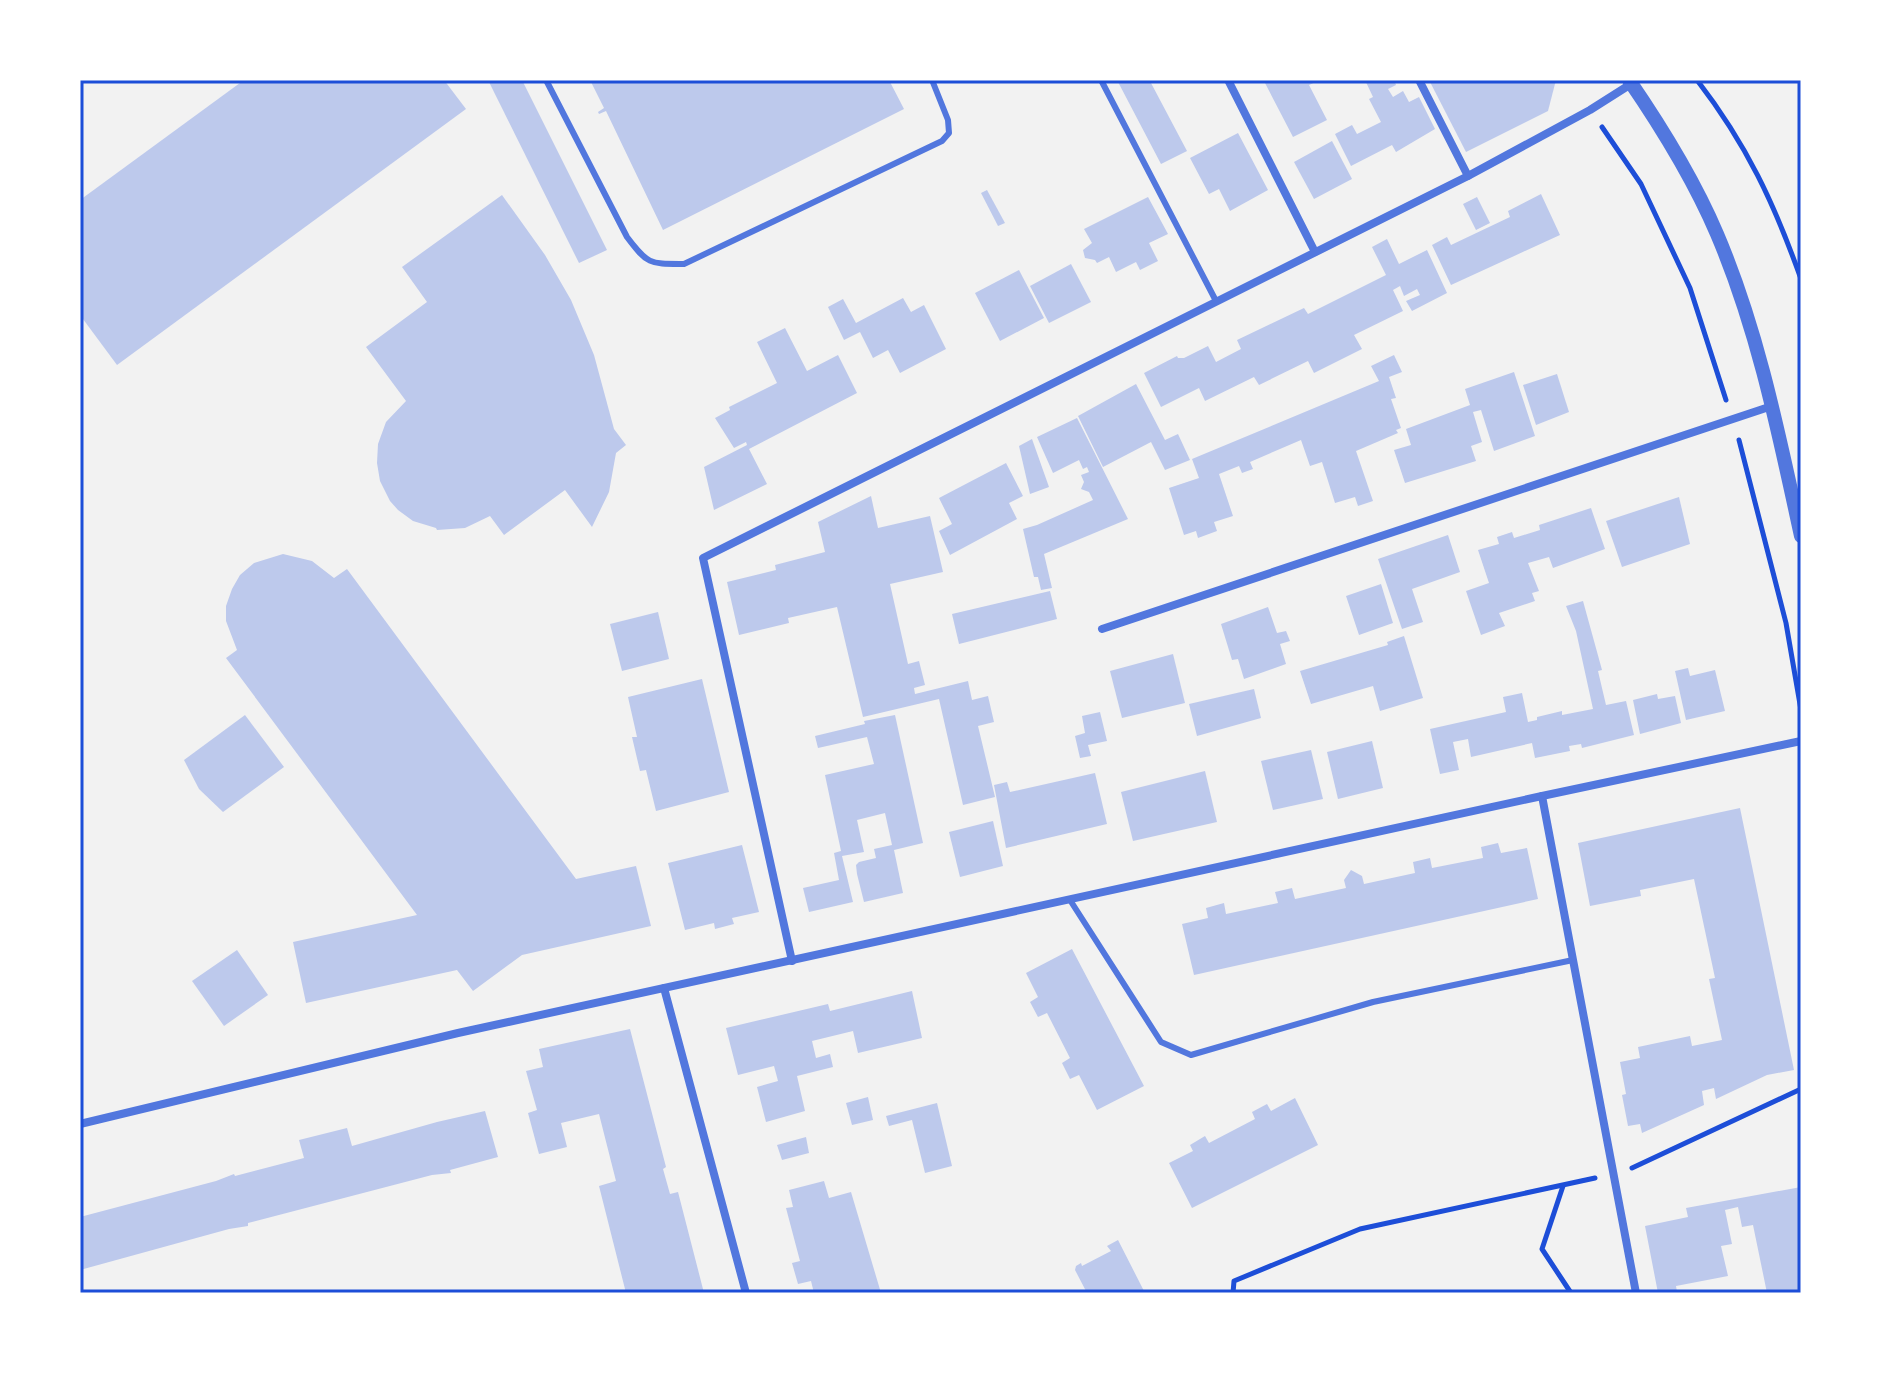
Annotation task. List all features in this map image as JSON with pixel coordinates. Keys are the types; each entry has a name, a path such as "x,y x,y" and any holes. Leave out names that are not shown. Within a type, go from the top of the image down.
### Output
{"street":[{"path":"1228,80 1315,252"},
{"path":"1419,80 1468,176"},
{"path":"792,961 703,558 1468,176 1590,110 1630,82 1673,149 1717,234 1772,406 1801,536"},
{"path":"1102,629 1772,406"},
{"path":"80,1124 458,1033 1801,741"},
{"path":"1542,796 1636,1293"},
{"path":"664,988 746,1293"}],"lane":[{"path":"546,80 627,237 644,259 662,264 684,264 942,141 949,133 948,120 932,80"},
{"path":"1101,80 1216,301"},
{"path":"1070,900 1161,1042 1191,1055 1373,1002 1573,960"}],"path":[{"path":"1697,80 1729,122 1758,173 1801,279"},
{"path":"1590,110 1641,184 1690,288 1734,419 1786,623 1801,710"},
{"path":"1233,1293 1234,1281 1360,1229 1613,1174 1635,1167 1801,1089"},
{"path":"1563,1185 1542,1249 1571,1293"}],"building":[{"path":"244,80 444,80 466,109 117,365 80,315 80,200"},
{"path":"488,80 522,80 607,250 579,263"},
{"path":"590,80 889,80 904,109 663,230 606,111 598,112 604,108"},
{"path":"1117,80 1156,80 1151,83 1187,151 1161,164"},
{"path":"1270,80 1320,80 1309,85 1327,120 1293,137 1265,83"},
{"path":"1365,80 1394,80 1396,85 1388,89 1393,97 1403,91 1409,102 1419,97 1435,129 1396,152 1392,145 1351,166 1335,134 1352,125 1357,134 1381,122 1369,99 1373,97"},
{"path":"1429,80 1556,80 1548,111 1466,152"},
{"path":"1238,133 1268,190 1230,211 1219,189 1209,194 1190,158"},
{"path":"1332,141 1352,179 1314,199 1294,162"},
{"path":"987,190 1005,223 998,226 981,193"},
{"path":"1541,194 1560,235 1451,285 1432,245 1447,237 1451,245 1510,217 1508,211"},
{"path":"502,195 545,255 571,300 594,355 614,429 626,445 616,453 609,492 592,527 565,490 504,535 490,516 465,528 437,530 413,521 398,510 380,481 378,444 386,422 406,401 366,347 427,302 402,267"},
{"path":"1148,197 1168,234 1149,243 1158,261 1140,270 1136,262 1116,272 1109,257 1097,263 1085,258 1083,250 1092,243 1084,229"},
{"path":"1477,197 1490,223 1476,230 1463,204"},
{"path":"1387,239 1399,264 1427,250 1447,293 1412,311 1406,301 1420,295 1417,289 1404,296 1400,286 1393,290 1403,311 1354,335 1362,349 1314,373 1308,361 1259,385 1254,377 1205,401 1199,388 1161,407 1144,373 1177,356 1184,358 1208,346 1216,362 1241,349 1237,340 1304,308 1308,314 1386,275 1372,247"},
{"path":"1071,264 1091,302 1049,323 1030,286"},
{"path":"1019,270 1044,318 1000,341 975,293"},
{"path":"903,298 911,312 924,305 946,349 900,373 888,350 873,358 860,332 844,340 828,307 843,299 856,323"},
{"path":"785,328 807,371 838,355 857,393 749,449 767,484 714,510 704,467 747,445 746,442 734,448 715,418 730,410 729,407 777,383 757,342"},
{"path":"1394,355 1402,372 1389,377 1396,398 1391,399 1401,428 1396,430 1398,433 1356,451 1373,501 1358,506 1355,497 1335,503 1322,462 1310,466 1301,440 1250,462 1253,469 1242,473 1239,466 1219,474 1233,516 1214,522 1217,531 1198,538 1196,531 1184,535 1169,488 1199,478 1192,459 1379,381 1371,366"},
{"path":"1514,372 1535,436 1494,451 1481,410 1473,412 1482,442 1471,446 1476,461 1405,483 1394,450 1411,445 1406,429 1470,405 1465,389"},
{"path":"1557,374 1569,412 1536,425 1523,385"},
{"path":"1136,384 1165,440 1178,434 1190,460 1165,470 1151,442 1103,467 1078,416"},
{"path":"1077,418 1128,519 1044,554 1052,588 1041,590 1038,577 1034,577 1023,529 1093,500 1089,492 1081,489 1084,482 1081,475 1089,472 1087,467 1083,469 1079,460 1053,473 1037,437"},
{"path":"1032,439 1049,487 1030,494 1019,446"},
{"path":"1006,463 1023,496 1009,503 1017,519 950,555 939,531 952,524 939,498"},
{"path":"871,496 878,528 930,516 943,572 890,584 908,664 919,661 925,685 914,688 915,694 968,681 972,700 988,696 994,722 978,726 995,797 963,805 939,699 863,717 837,607 788,618 789,623 739,635 727,582 776,570 775,565 825,552 818,522"},
{"path":"1679,497 1690,544 1622,567 1606,521"},
{"path":"1591,508 1605,549 1553,568 1549,557 1528,563 1539,591 1532,593 1535,601 1499,613 1505,626 1481,635 1466,591 1489,583 1478,550 1499,544 1497,537 1512,532 1514,538 1540,530 1539,525"},
{"path":"1448,535 1460,572 1412,589 1423,622 1402,629 1378,559"},
{"path":"283,554 312,561 334,578 347,569 576,879 636,866 651,926 522,955 473,991 457,970 306,1003 293,942 417,915 226,658 237,650 226,621 226,606 232,589 240,575 254,563"},
{"path":"1381,584 1393,623 1359,635 1346,596"},
{"path":"1050,591 1057,619 959,644 952,614"},
{"path":"1583,601 1602,670 1598,671 1606,705 1626,701 1634,735 1582,748 1581,744 1569,746 1570,751 1535,758 1532,743 1471,757 1468,739 1453,742 1459,770 1440,774 1430,729 1506,712 1503,697 1522,693 1528,722 1562,711 1562,715 1593,709 1576,631 1566,606"},
{"path":"1268,607 1277,633 1286,631 1290,641 1280,644 1286,664 1244,679 1238,659 1232,660 1221,624"},
{"path":"658,612 669,659 622,671 610,624"},
{"path":"1404,636 1423,698 1380,711 1373,686 1311,704 1300,671 1388,645 1387,642"},
{"path":"1173,654 1185,703 1122,718 1110,671"},
{"path":"1688,668 1690,676 1715,670 1725,711 1686,720 1675,671"},
{"path":"702,679 729,792 656,811 646,770 640,771 632,737 637,737 628,697"},
{"path":"1254,689 1261,718 1197,736 1189,704"},
{"path":"1657,694 1658,699 1675,696 1681,723 1640,734 1633,700"},
{"path":"1100,712 1107,741 1088,745 1091,756 1080,758 1075,736 1085,733 1082,716"},
{"path":"245,715 284,767 223,812 199,789 184,760"},
{"path":"895,715 923,843 894,850 903,893 864,902 857,874 856,865 859,862 876,858 874,849 892,845 885,813 857,820 864,852 842,856 853,902 809,912 803,888 839,880 834,853 841,851 825,775 874,764 867,737 818,748 815,736"},
{"path":"1372,741 1383,788 1338,799 1327,752"},
{"path":"1311,750 1323,799 1273,810 1261,761"},
{"path":"1205,771 1217,822 1133,841 1121,792"},
{"path":"1095,773 1107,824 1006,848 994,785 1007,782 1010,792"},
{"path":"1740,808 1794,1070 1767,1075 1716,1099 1714,1088 1702,1091 1704,1105 1642,1133 1640,1124 1628,1126 1620,1062 1640,1058 1638,1047 1690,1036 1692,1046 1722,1040 1709,979 1715,978 1694,879 1640,890 1641,896 1590,906 1578,843"},
{"path":"993,821 1003,866 960,877 949,832"},
{"path":"1498,843 1501,853 1527,848 1538,899 1194,975 1182,924 1208,918 1206,908 1224,903 1226,914 1278,903 1275,892 1292,888 1295,899 1346,888 1344,880 1351,870 1362,876 1364,884 1415,873 1413,862 1430,858 1432,868 1483,858 1481,847"},
{"path":"742,845 759,912 732,918 734,924 715,929 714,923 685,930 668,863"},
{"path":"1072,949 1144,1086 1097,1110 1079,1075 1070,1079 1062,1063 1070,1058 1047,1013 1038,1017 1030,1002 1038,997 1026,973"},
{"path":"237,950 268,995 224,1026 192,981"},
{"path":"912,991 922,1038 858,1053 853,1031 812,1041 816,1058 830,1054 833,1067 797,1076 805,1111 766,1122 757,1087 778,1081 774,1066 738,1075 726,1028 828,1004 830,1011"},
{"path":"630,1029 666,1167 663,1169 670,1194 678,1192 704,1293 626,1293 599,1186 616,1181 599,1114 561,1123 567,1147 539,1154 528,1113 537,1110 526,1071 543,1067 539,1049"},
{"path":"868,1097 873,1120 852,1125 846,1103"},
{"path":"1295,1098 1318,1145 1192,1208 1169,1163 1193,1151 1190,1145 1205,1136 1209,1143 1255,1119 1252,1112 1267,1104 1271,1111"},
{"path":"937,1103 952,1166 925,1173 912,1120 889,1126 886,1116"},
{"path":"485,1111 498,1157 450,1170 451,1173 432,1175 248,1223 248,1226 80,1270 80,1217 304,1158 299,1140 347,1128 352,1146"},
{"path":"806,1137 809,1153 782,1160 777,1145"},
{"path":"824,1181 829,1198 851,1192 881,1293 814,1293 811,1281 798,1284 792,1263 800,1261 786,1208 793,1207 789,1190"},
{"path":"1801,1187 1801,1293 1767,1293 1753,1225 1742,1227 1738,1207 1725,1210 1732,1244 1721,1246 1728,1276 1676,1286 1677,1292 1658,1293 1645,1226 1688,1217 1686,1208"},
{"path":"1118,1240 1145,1293 1087,1293 1075,1270 1076,1266 1111,1251 1107,1246"}]}
